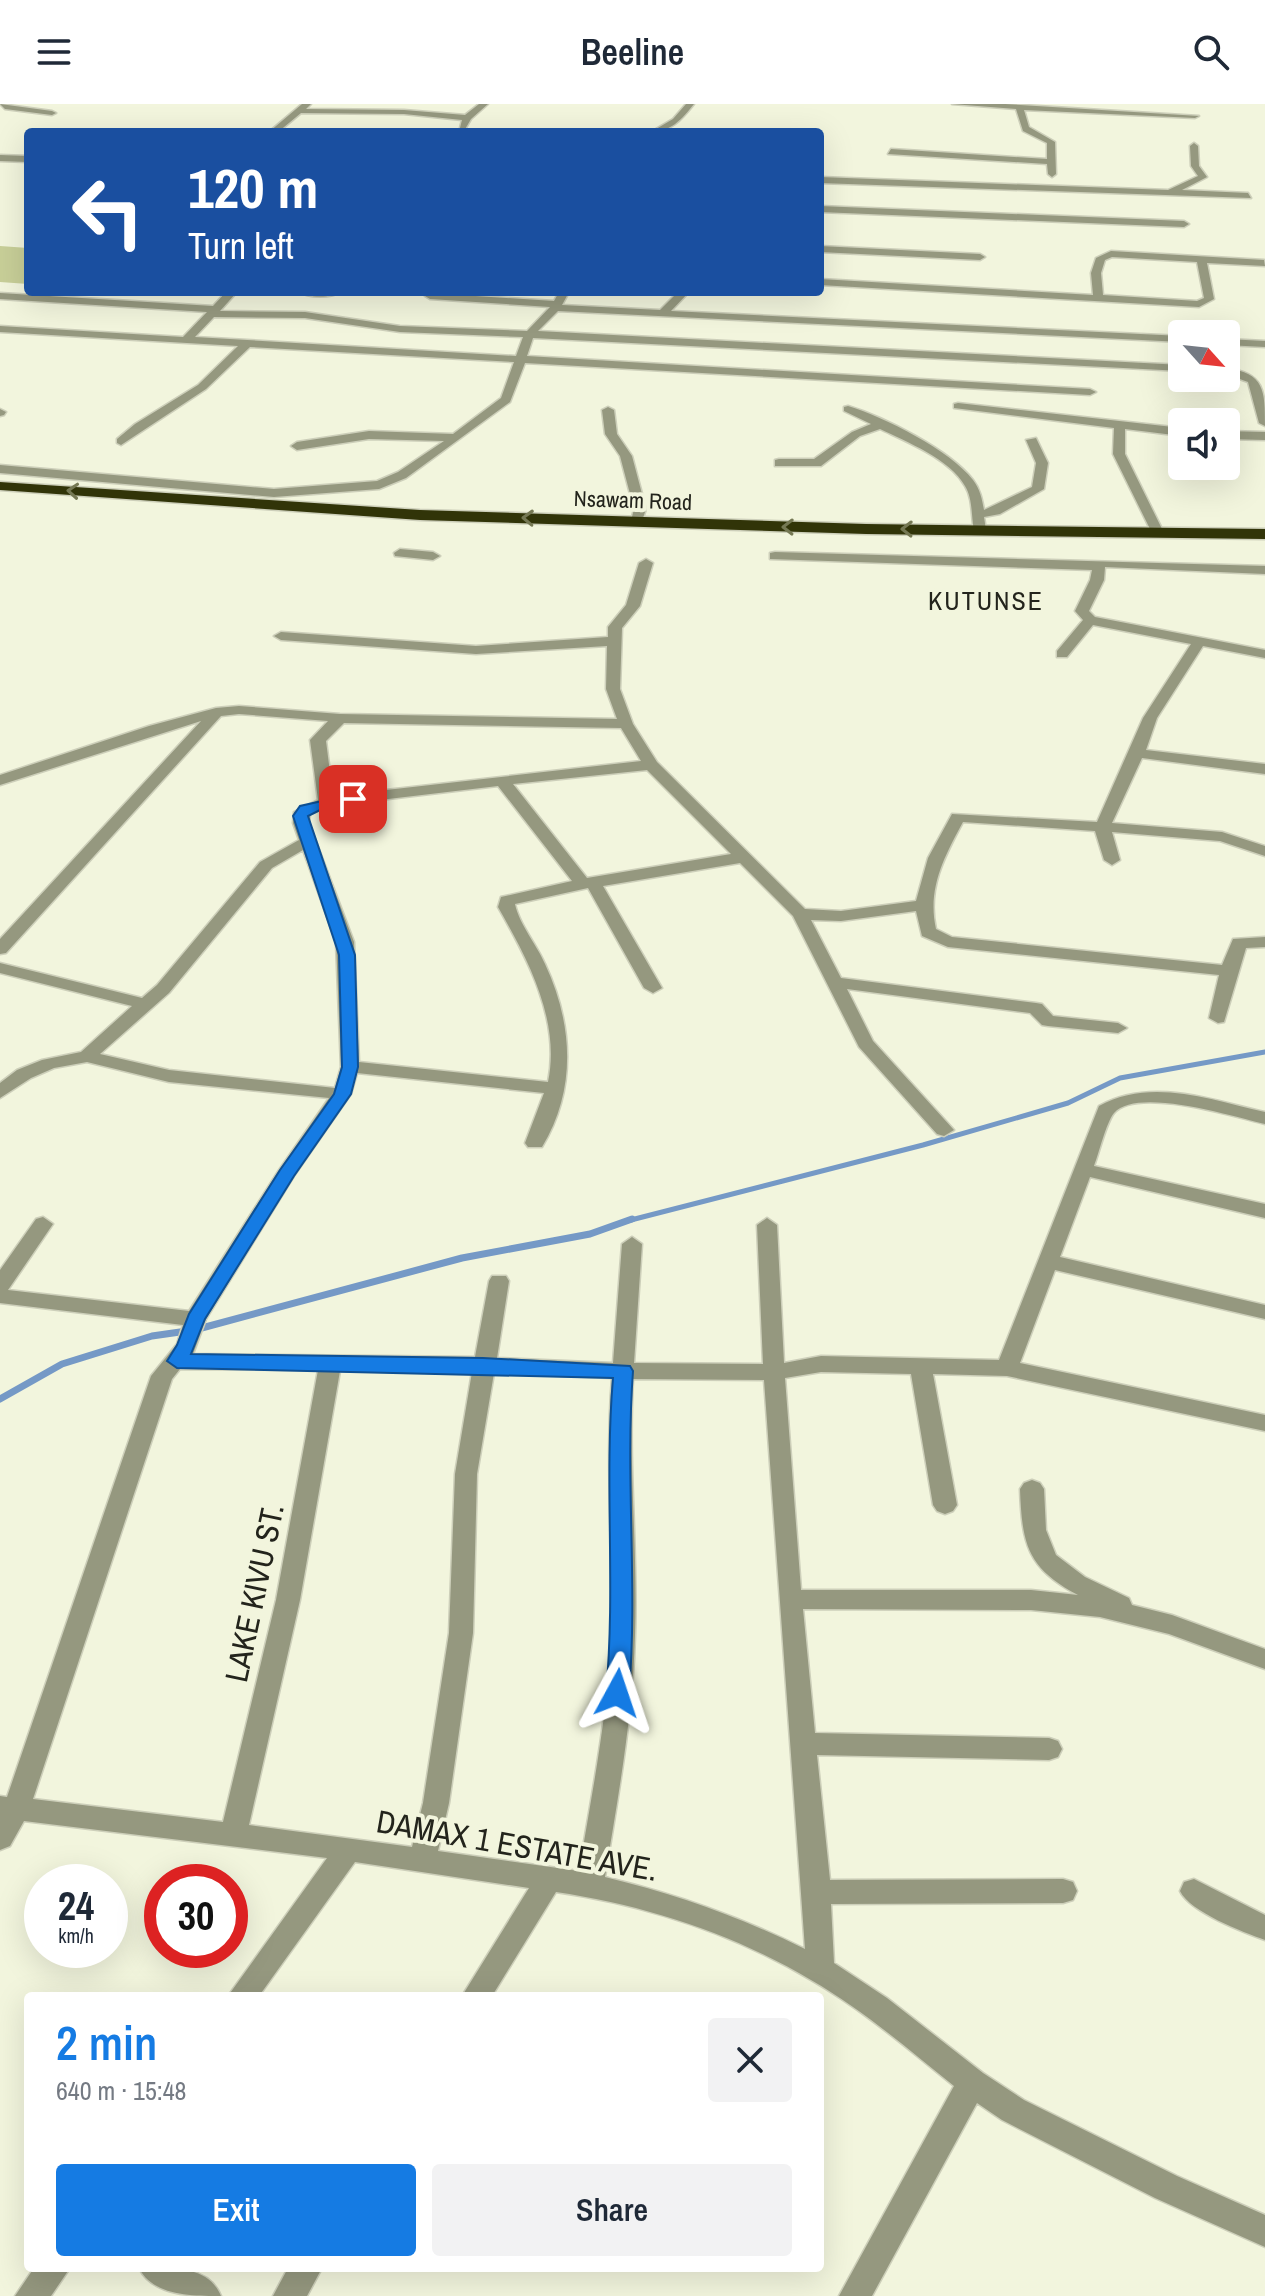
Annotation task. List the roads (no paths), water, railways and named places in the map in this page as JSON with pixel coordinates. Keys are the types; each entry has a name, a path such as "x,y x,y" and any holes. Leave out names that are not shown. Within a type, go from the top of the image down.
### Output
{"highway":[{"name":"Nsawam Road","path":"0,486 270,499 420,515 637,521 978,522 1158,533 1180,540 1265,546"},
{"name":"Nsawam Road","path":"0,500 582,535 875,544 1180,540 1265,534"}],"street":[{"path":"4,104 5,107 52,113"},
{"path":"464,128 467,118 484,104"},
{"path":"663,128 676,121 690,104"},
{"path":"956,104 1020,110 1195,116"},
{"path":"278,128 304,107 467,118"},
{"path":"1020,110 1020,122 1026,132 1051,142 1052,174 1047,181 1033,188"},
{"path":"1169,193 1203,177 1195,166 1194,146"},
{"path":"891,152 1052,162"},
{"path":"0,158 24,159"},
{"path":"0,167 13,158"},
{"path":"824,180 1248,196"},
{"path":"993,197 999,186"},
{"path":"824,209 985,211 1184,224"},
{"path":"824,249 980,257"},
{"path":"1098,299 1096,273 1103,257 1115,253 1264,263"},
{"path":"824,282 1206,303 1209,299 1201,259"},
{"path":"0,296 213,312 294,314 400,329 694,341 1168,368"},
{"path":"186,340 228,296"},
{"path":"430,296 663,313 1168,338"},
{"path":"0,469 270,499 379,485 402,475 506,400 529,335 562,296"},
{"path":"663,313 680,296"},
{"path":"0,329 1090,392"},
{"path":"121,441 202,387 248,343"},
{"path":"1240,343 1265,344"},
{"path":"1240,372 1254,379 1265,423"},
{"path":"958,406 1168,431"},
{"path":"848,409 926,450 968,481 974,491 978,522 1038,489 1042,463 1032,440"},
{"path":"608,410 611,434 626,456 640,509 637,521"},
{"path":"779,463 817,463 856,434 880,425"},
{"path":"1120,426 1117,437 1119,454 1158,533"},
{"path":"297,446 369,435 455,438"},
{"path":"1240,435 1265,436"},
{"path":"400,553 433,556"},
{"path":"775,556 1099,566"},
{"path":"646,563 633,606 615,627 613,689 626,724 651,765 800,914 865,1043 944,1130"},
{"path":"1265,570 1099,563 1097,580 1082,608 1090,620 1265,654"},
{"path":"1062,654 1090,620"},
{"path":"281,636 476,650 615,641"},
{"path":"1112,860 1102,827 1150,718 1200,640"},
{"path":"0,780 154,729 216,712 239,710 340,718 626,724"},
{"path":"0,949 216,712"},
{"path":"326,802 318,740 340,718"},
{"path":"1137,753 1265,769"},
{"path":"0,1838 162,1376 286,1174 342,1094 350,1067 345,942 307,842 301,823 302,812 326,802 651,765"},
{"path":"503,782 588,884 653,988"},
{"path":"1229,971 944,941 928,932 921,905 933,865 958,817 1222,837 1265,851"},
{"path":"87,1056 172,978 266,865 286,851 307,842"},
{"path":"535,1143 559,1073 557,1024 531,948 506,907 507,901 745,857"},
{"path":"800,914 841,916 921,905"},
{"path":"1218,1018 1239,943 1265,942"},
{"path":"0,968 144,1004"},
{"path":"834,982 1036,1008 1048,1021 1118,1028"},
{"path":"0,1092 24,1074 59,1061 87,1056 169,1076 342,1094"},
{"path":"350,1067 554,1088"},
{"path":"1007,1368 1106,1110 1122,1100 1143,1097 1176,1100 1265,1118"},
{"path":"1082,1169 1265,1211"},
{"path":"0,1286 43,1224"},
{"path":"767,1225 790,1599 817,1892 820,1970"},
{"path":"590,1885 612,1752 623,1635 618,1441 632,1244"},
{"path":"1047,1261 1265,1312"},
{"path":"422,1861 436,1803 461,1633 466,1474 499,1281"},
{"path":"0,1296 188,1338 330,1363 623,1371 774,1372 821,1364 1007,1368 1265,1423"},
{"name":"LAKE KIVU ST.","path":"233,1835 288,1600 330,1363"},
{"path":"921,1367 945,1505"},
{"path":"1032,1489 1033,1522 1041,1552 1059,1571 1141,1617"},
{"path":"790,1599 1031,1600 1100,1607 1141,1617 1265,1659"},
{"path":"802,1744 1049,1749"},
{"name":"DAMAX 1 ESTATE AVE.","path":"8,1808 233,1835 590,1885 665,1904 733,1927 820,1970 877,2007 973,2083 1061,2136 1265,2231"},
{"path":"245,1992 348,1851"},
{"path":"479,1992 549,1880"},
{"path":"817,1892 1063,1891"},
{"path":"1194,1891 1265,1928"},
{"path":"855,2296 973,2083"},
{"path":"31,2296 51,2272"},
{"path":"162,2272 205,2296"},
{"path":"289,2296 304,2272"}],"waterway":[{"path":"627,1221 923,1145 1068,1103 1120,1078 1265,1052"},
{"path":"198,1329 462,1258 590,1234 632,1219"},
{"path":"0,1399 62,1364 152,1336 187,1331"}],"district":[{"name":"KUTUNSE","path":"986,600"}]}
